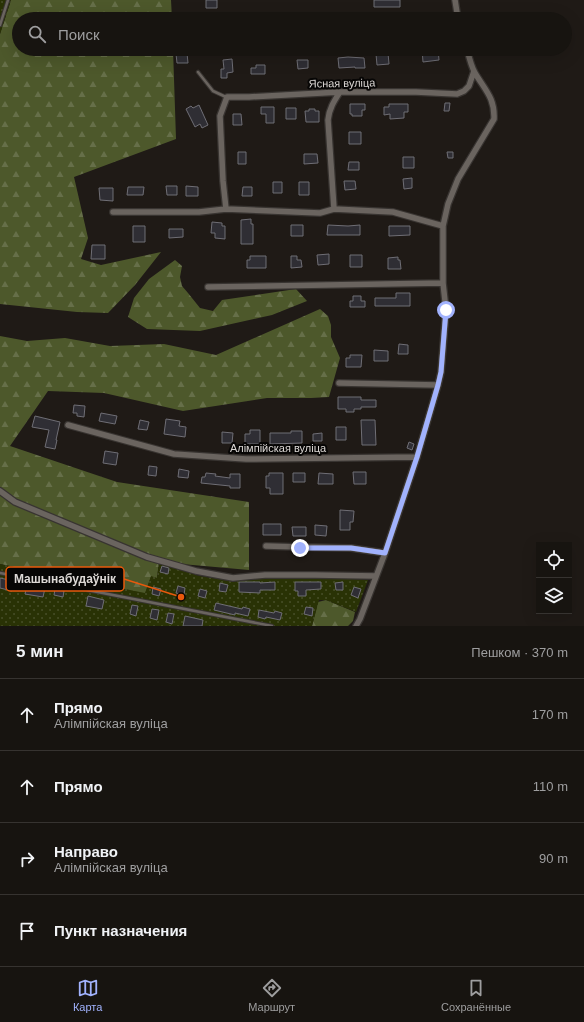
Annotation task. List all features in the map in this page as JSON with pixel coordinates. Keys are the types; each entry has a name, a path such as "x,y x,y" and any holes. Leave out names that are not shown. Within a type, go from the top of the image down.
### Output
{"street":[{"path":"455,0 457,12"},
{"path":"356,626 385,553 417,457 441,372 446,310 443,284 443,226 448,204 458,179 494,119 494,111 490,96 474,71 469,56"},
{"name":"Ясная вуліца","path":"227,97 249,98 340,92 416,92 457,94 470,86 474,71"},
{"path":"334,208 328,120 331,106 340,92"},
{"path":"226,209 220,116 227,97"},
{"path":"113,212 199,212 226,209 320,213 334,208 393,212 443,226"},
{"path":"208,287 443,284"},
{"path":"339,383 438,385"},
{"name":"Алімпійская вуліца","path":"68,425 174,454 246,459 417,457"},
{"path":"0,491 15,502 147,557 196,571 233,578 265,575 314,574 376,576"},
{"path":"266,546 351,548 385,553"}],"lane":[{"path":"0,25 8,0"},
{"path":"198,72 213,91 227,97"},
{"path":"0,573 272,626"}],"green space":[{"path":"0,0 11,0 0,34"},
{"path":"11,0 171,0 172,12 12,12 12,56 173,56 176,139 74,177 88,238 81,259 101,265 161,252 135,285 108,313 77,312 0,304 0,34"},
{"path":"175,260 182,266 180,277 182,286 200,308 213,311 222,300 296,289 307,301 272,315 200,331 147,329 128,317 134,298 149,279"},
{"path":"320,309 328,316 331,325 331,337 340,358 329,397 267,398 183,411 104,393 48,391 10,446 117,482 249,502 249,570 159,562 157,578 151,577 145,594 0,564 0,336 27,341 65,338 110,346 164,344 216,355"},
{"path":"159,562 199,576 231,581 292,577 368,580 356,612 326,600 319,600 312,626 0,626 0,564 145,593 151,576 157,578"},
{"path":"326,600 355,612 353,621 348,626 312,626 318,602"}],"building":[{"path":"206,0 217,0 217,8 206,8"},
{"path":"374,0 400,0 400,7 374,7"},
{"path":"176,56 187,56 188,63 177,63"},
{"path":"376,56 388,56 389,64 377,65"},
{"path":"423,56 439,56 439,60 423,62"},
{"path":"338,58 364,58 365,68 339,68"},
{"path":"232,59 233,72 227,73 227,78 221,78 221,69 224,69 223,60"},
{"path":"297,60 308,60 308,68 298,69"},
{"path":"256,65 265,65 265,74 251,74 251,68 256,68"},
{"path":"445,103 450,103 449,111 444,111"},
{"path":"350,104 365,104 365,110 362,110 362,116 352,116 352,114 350,114"},
{"path":"389,104 408,104 408,112 404,112 404,118 390,119 390,114 384,115 384,107 389,107"},
{"path":"199,105 208,125 202,128 200,124 195,127 186,109 191,106 193,108"},
{"path":"261,107 274,107 274,123 266,123 266,114 261,114"},
{"path":"286,108 296,108 296,119 286,119"},
{"path":"309,109 319,111 319,122 306,122 305,111 309,111"},
{"path":"233,114 241,114 242,125 233,125"},
{"path":"349,132 361,132 361,144 349,144"},
{"path":"238,152 246,152 246,164 238,164"},
{"path":"447,152 453,152 453,158 448,158"},
{"path":"304,154 317,154 318,163 304,164"},
{"path":"403,157 414,157 414,168 403,168"},
{"path":"349,162 359,162 359,170 348,170"},
{"path":"412,178 412,188 404,189 403,179"},
{"path":"344,181 355,181 356,189 345,190"},
{"path":"273,182 282,182 282,193 273,193"},
{"path":"299,182 309,182 309,195 299,195"},
{"path":"166,186 177,186 177,195 167,195"},
{"path":"186,186 198,187 198,196 186,196"},
{"path":"128,187 144,187 143,195 127,195"},
{"path":"243,187 252,187 252,196 242,196"},
{"path":"99,188 113,188 113,201 100,200"},
{"path":"251,219 251,224 253,224 253,244 241,244 241,220"},
{"path":"212,222 222,223 222,226 225,226 225,239 215,238 215,233 211,233"},
{"path":"291,225 303,225 303,236 291,236"},
{"path":"328,225 360,225 360,235 327,235"},
{"path":"133,226 145,226 145,242 133,242"},
{"path":"389,226 410,226 410,235 389,236"},
{"path":"169,229 183,229 183,237 169,238"},
{"path":"92,245 105,245 105,259 91,259"},
{"path":"329,254 329,264 318,265 317,255"},
{"path":"350,255 362,255 362,267 350,267"},
{"path":"250,256 266,256 266,268 247,268 247,260 250,260"},
{"path":"291,256 297,256 297,260 301,260 302,267 291,268"},
{"path":"398,257 398,260 400,260 401,269 388,269 388,258"},
{"path":"396,293 410,293 410,306 375,306 375,298 396,298"},
{"path":"353,296 361,296 361,301 365,301 365,307 350,307 350,301 353,301"},
{"path":"399,344 408,345 408,354 398,354"},
{"path":"374,350 388,351 388,361 374,361"},
{"path":"350,355 362,355 361,367 346,367 346,358 350,358"},
{"path":"338,397 361,397 361,400 376,400 376,407 361,407 361,409 354,409 354,412 346,412 346,409 338,409"},
{"path":"74,405 85,406 84,417 77,416 77,413 73,413"},
{"path":"101,413 117,416 115,424 99,421"},
{"path":"35,416 60,422 55,449 45,447 49,430 32,427"},
{"path":"166,419 180,421 179,426 186,427 185,437 164,434"},
{"path":"140,420 149,422 147,430 138,429"},
{"path":"361,420 375,420 376,445 362,445"},
{"path":"336,427 346,427 346,440 336,440"},
{"path":"250,430 260,430 260,444 245,444 245,434 250,434"},
{"path":"291,431 302,431 302,443 270,444 270,433 291,433"},
{"path":"222,432 233,433 232,443 222,443"},
{"path":"322,433 322,441 313,441 313,434"},
{"path":"409,442 414,444 412,450 407,448"},
{"path":"105,451 118,453 116,465 103,463"},
{"path":"149,466 157,467 156,476 148,475"},
{"path":"179,469 189,471 188,478 178,477"},
{"path":"353,472 366,472 366,484 354,484"},
{"path":"206,473 230,478 230,474 240,474 240,488 230,488 230,486 201,483 202,477 205,477"},
{"path":"269,473 283,473 283,494 270,494 270,488 266,488 266,476 269,476"},
{"path":"293,473 305,473 305,482 293,482"},
{"path":"319,473 333,474 333,484 318,484"},
{"path":"340,510 354,511 353,522 350,522 350,530 340,530"},
{"path":"263,524 281,524 281,535 263,535"},
{"path":"315,525 327,526 326,536 315,535"},
{"path":"292,527 306,527 306,536 293,536"},
{"path":"162,566 169,568 168,574 160,572"},
{"path":"0,578 14,581 12,591 0,588"},
{"path":"239,582 275,582 275,590 260,590 260,593 239,592"},
{"path":"295,582 321,582 321,589 306,590 306,596 298,596 298,591 295,591"},
{"path":"343,582 343,590 336,590 335,583"},
{"path":"220,583 228,585 226,592 219,591"},
{"path":"27,585 45,588 43,597 25,594"},
{"path":"178,586 185,588 184,595 176,593"},
{"path":"153,587 161,589 159,596 152,594"},
{"path":"354,587 361,589 358,598 351,595"},
{"path":"55,589 64,591 63,597 54,595"},
{"path":"200,589 207,591 205,598 198,596"},
{"path":"88,596 104,600 102,609 86,606"},
{"path":"216,603 242,609 243,607 250,609 248,616 235,613 235,615 214,610"},
{"path":"132,605 138,606 136,616 130,614"},
{"path":"306,607 313,608 312,616 304,614"},
{"path":"152,609 159,610 157,620 150,618"},
{"path":"259,610 282,613 280,620 258,617"},
{"path":"168,613 174,614 172,624 166,622"},
{"path":"185,616 203,620 202,626 183,626"}],"place":[{"name":"Машынабудаўнік","path":"181,597"}],"route":[{"path":"300,548 351,548 385,553 417,457 438,385 441,372 446,310"}]}
